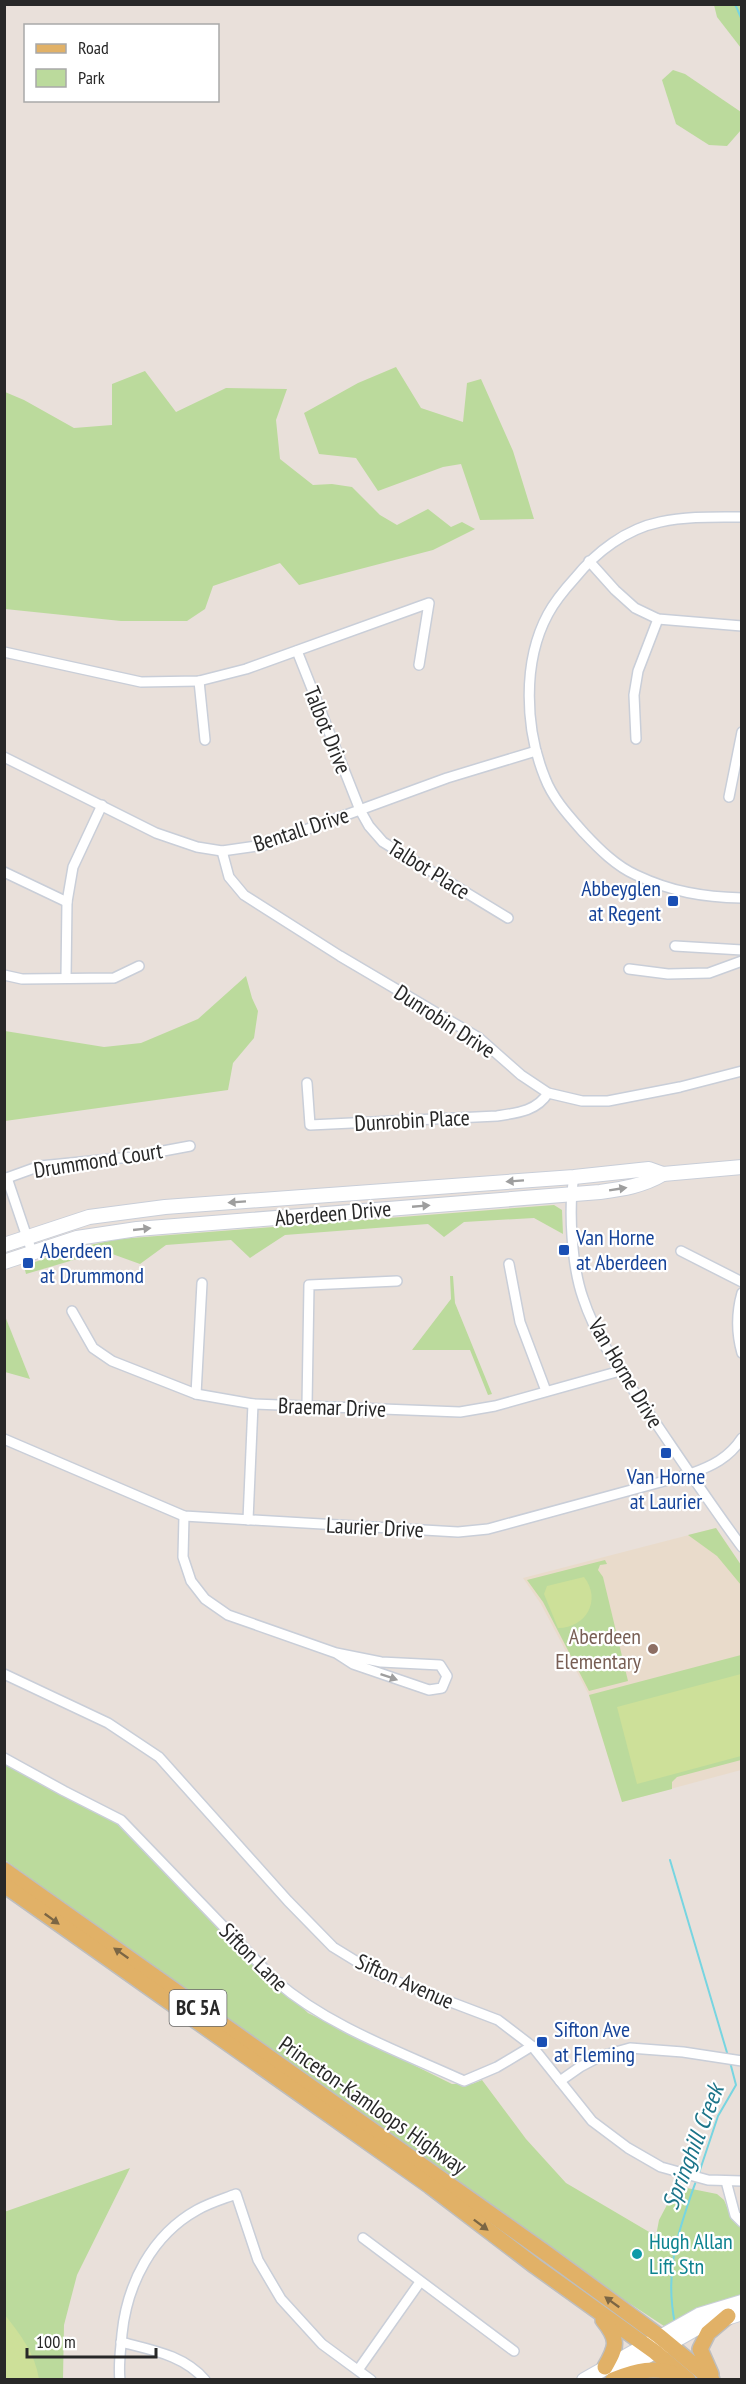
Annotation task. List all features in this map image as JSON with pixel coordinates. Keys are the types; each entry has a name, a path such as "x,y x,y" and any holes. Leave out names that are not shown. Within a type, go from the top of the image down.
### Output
{"main road":[{"name":"Aberdeen Drive","path":"4,1245 89,1217 165,1207 574,1177 649,1168 663,1173 741,1167"},
{"name":"Aberdeen Drive","path":"4,1262 77,1238 137,1229 625,1189 650,1181 663,1173"},
{"name":"Princeton-Kamloops Highway","path":"4,1870 546,2253 713,2379"},
{"name":"Princeton-Kamloops Highway","path":"4,1885 430,2186 650,2348 687,2379"},
{"path":"608,2375 699,2315 741,2302"},
{"path":"590,2304 614,2334 616,2343 608,2375"},
{"path":"664,2340 735,2315"},
{"path":"713,2379 700,2349 708,2333 735,2315"},
{"path":"584,2379 652,2369 670,2372 687,2379"}],"street":[{"path":"741,517 694,517 659,522 621,537 589,561 552,609 536,644 530,678 530,701 536,751 545,779 563,810 601,851 634,874 674,890 705,897 741,898"},
{"path":"589,561 635,608 658,619 741,626"},
{"path":"4,652 141,682 199,681 246,669 429,603 419,666"},
{"path":"636,739 634,695 639,671 658,619"},
{"name":"Talbot Drive","path":"297,651 360,810"},
{"path":"199,681 205,740"},
{"path":"729,797 741,732"},
{"name":"Bentall Drive","path":"4,757 156,833 197,847 222,851 264,845 447,778 536,751"},
{"path":"66,977 67,902 73,867 102,805"},
{"name":"Talbot Place","path":"360,810 369,826 383,842 508,918"},
{"name":"Dunrobin Drive","path":"222,851 229,877 244,895 340,956 479,1038 521,1076 548,1093 582,1101 609,1101 680,1087 741,1071"},
{"path":"4,872 67,902"},
{"path":"675,946 741,950"},
{"path":"629,969 668,975 709,972 741,961"},
{"path":"4,975 22,979 114,978 139,966"},
{"name":"Dunrobin Place","path":"307,1083 310,1125 497,1116 519,1113 541,1104 548,1093"},
{"name":"Drummond Court","path":"32,1252 6,1178 40,1166 131,1157 190,1146"},
{"name":"Van Horne Drive","path":"574,1177 571,1194 576,1269 583,1299 597,1332 620,1371 741,1547"},
{"path":"681,1251 741,1282"},
{"path":"509,1264 520,1322 546,1391"},
{"path":"307,1405 309,1285 397,1281"},
{"path":"196,1394 202,1283"},
{"path":"741,1293 736,1314 741,1353"},
{"name":"Braemar Drive","path":"72,1311 93,1348 112,1361 196,1394 253,1404 460,1412 495,1406 620,1371"},
{"path":"248,1520 253,1404"},
{"name":"Laurier Drive","path":"4,1439 184,1516 458,1532 488,1528 690,1474 713,1466 729,1454 741,1438"},
{"path":"184,1516 183,1557 191,1581 206,1599 228,1615 336,1653 381,1662 434,1664 444,1670 447,1676 446,1683 442,1688 429,1690 353,1664 336,1653"},
{"name":"Sifton Avenue","path":"4,1674 108,1724 159,1757 288,1901 333,1947 377,1974 498,2020 532,2046 592,2121 628,2148 662,2167 708,2180 741,2181"},
{"name":"Sifton Lane","path":"4,1758 121,1820 276,1981 291,1994 334,2021 464,2081 497,2067 532,2046"},
{"path":"560,2081 601,2056 630,2048 683,2052 741,2061"},
{"path":"726,2181 735,2215 741,2222"},
{"path":"120,2379 124,2308 134,2280 151,2251 172,2227 198,2209 236,2194 258,2260 280,2299 322,2344 371,2379"},
{"path":"363,2238 514,2351"},
{"path":"358,2370 420,2282"},
{"path":"121,2342 171,2355 205,2379"}],"shaded area":[{"name":"Aberdeen Elementary","path":"716,1528 741,1565 741,1770 622,1802 589,1695 541,1604 523,1578"}],"green space":[{"path":"714,5 741,5 741,48 717,17"},
{"path":"673,70 685,74 741,112 741,130 727,146 709,145 676,124 662,80"},
{"path":"396,367 421,408 463,422 467,383 481,379 513,451 534,519 480,520 461,464 443,467 378,491 356,458 319,454 304,413 358,383"},
{"path":"145,371 176,412 226,388 287,389 276,420 280,459 313,485 332,484 352,487 380,515 397,525 428,509 451,527 462,522 475,529 433,550 299,585 280,563 213,586 205,609 187,621 121,621 5,609 5,392 74,428 112,425 112,384"},
{"path":"246,976 258,1011 254,1038 233,1063 228,1090 5,1121 5,1031 104,1047 141,1043 198,1019"},
{"path":"554,1205 562,1210 563,1234 534,1218 464,1222 444,1237 428,1224 285,1235 250,1258 231,1240 166,1245 140,1264 104,1251 26,1274 24,1266 71,1249 119,1239"},
{"path":"450,1276 453,1276 455,1303 492,1394 488,1395 470,1350 412,1350 451,1299"},
{"path":"5,1316 30,1379 5,1372"},
{"path":"716,1528 741,1565 741,1585 717,1556 688,1535"},
{"path":"605,1560 607,1564 600,1565 598,1570 603,1577 628,1681 589,1691 543,1602 527,1580"},
{"path":"584,1577 591,1595 588,1611 576,1623 558,1628 544,1594 547,1586"},
{"path":"741,1655 741,1760 677,1777 672,1782 672,1789 622,1802 589,1695"},
{"path":"741,1674 741,1756 637,1784 617,1707"},
{"path":"5,1760 121,1826 308,2013 452,2084 472,2084 482,2080 526,2139 566,2183 656,2236 659,2220 677,2186 717,2194 724,2200 731,2216 741,2228 741,2304 664,2326 516,2229 5,1860"},
{"path":"130,2168 77,2275 64,2325 63,2379 5,2379 4,2212"},
{"path":"5,2315 26,2345 39,2379 5,2379"}],"waterway":[{"path":"735,4 742,20"},
{"name":"Springhill Creek","path":"670,1860 728,2056"},
{"name":"Springhill Creek","path":"698,2176 718,2116 736,2085 730,2062"},
{"name":"Springhill Creek","path":"675,2324 671,2286 672,2268 679,2234 696,2181"}],"place":[{"name":"Abbeyglen at Regent","path":"673,901"},
{"name":"Van Horne at Aberdeen","path":"564,1250"},
{"name":"Aberdeen at Drummond","path":"28,1263"},
{"name":"Van Horne at Laurier","path":"666,1453"},
{"name":"Aberdeen Elementary","path":"653,1649"},
{"name":"Sifton Ave at Fleming","path":"542,2042"},
{"name":"Hugh Allan Lift Stn","path":"637,2254"}]}
